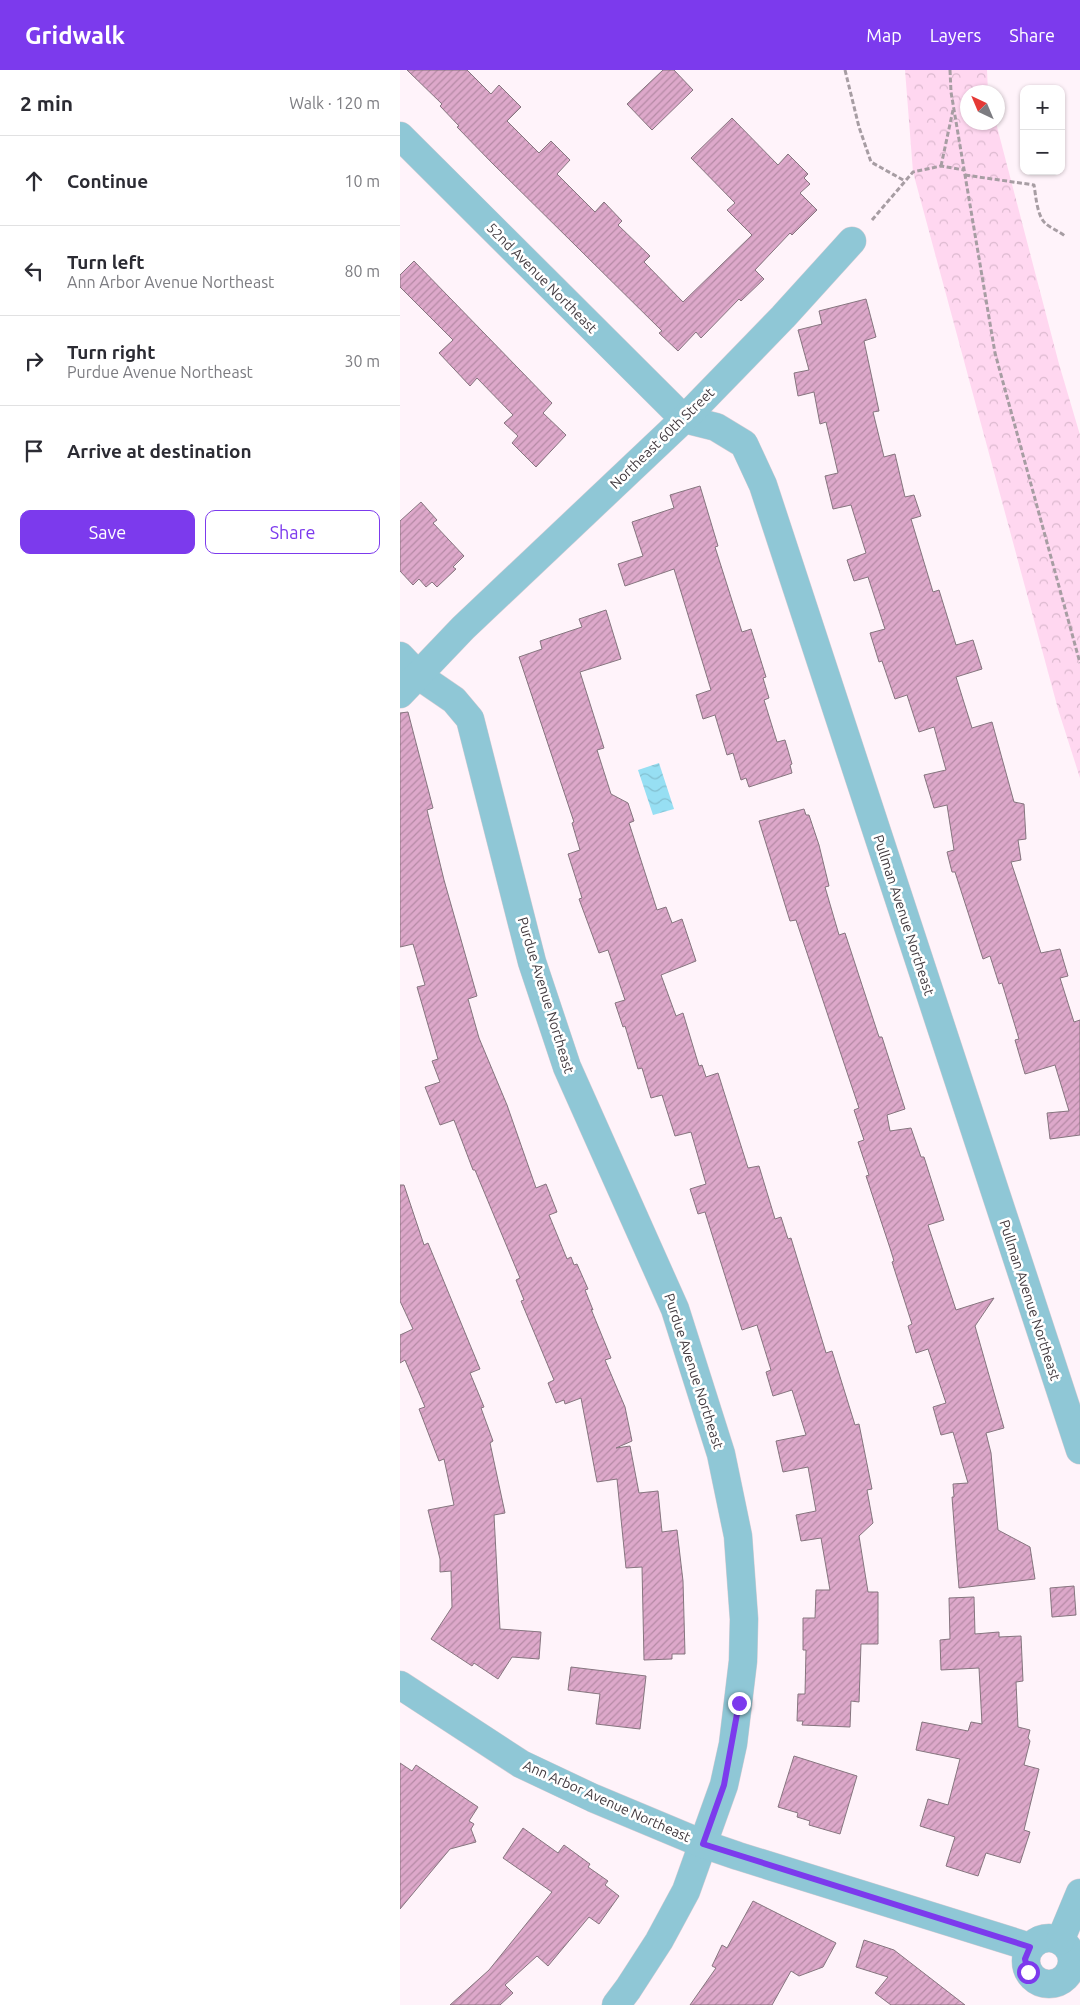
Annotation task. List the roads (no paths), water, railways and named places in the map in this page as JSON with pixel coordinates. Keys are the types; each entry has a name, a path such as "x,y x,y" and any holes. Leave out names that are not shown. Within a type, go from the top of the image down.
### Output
{"street":[{"name":"52nd Avenue Northeast","path":"400,136 684,419"},
{"name":"Northeast 60th Street","path":"400,694 420,676 463,628 684,419 783,317 852,241"},
{"name":"Pullman Avenue Northeast","path":"684,419 716,428 744,444 762,485 1080,1450"},
{"name":"Purdue Avenue Northeast","path":"400,656 420,676 454,700 470,719 532,962 567,1067 675,1309 721,1454 731,1495 739,1544 744,1619 743,1661 739,1703 724,1785 686,1890 659,1941 628,1990 616,2005"},
{"name":"Ann Arbor Avenue Northeast","path":"400,1685 521,1764 593,1798 703,1844 1030,1947"},
{"path":"1060,1941 1080,1894"},
{"path":"1047,1938 1060,1941 1069,1950 1072,1957 1070,1970 1067,1976 1038,1994 1028,1972 1025,1959 1030,1947 1041,1940 1047,1938"}],"water":[{"path":"659,763 674,809 653,815 638,770"}]}
